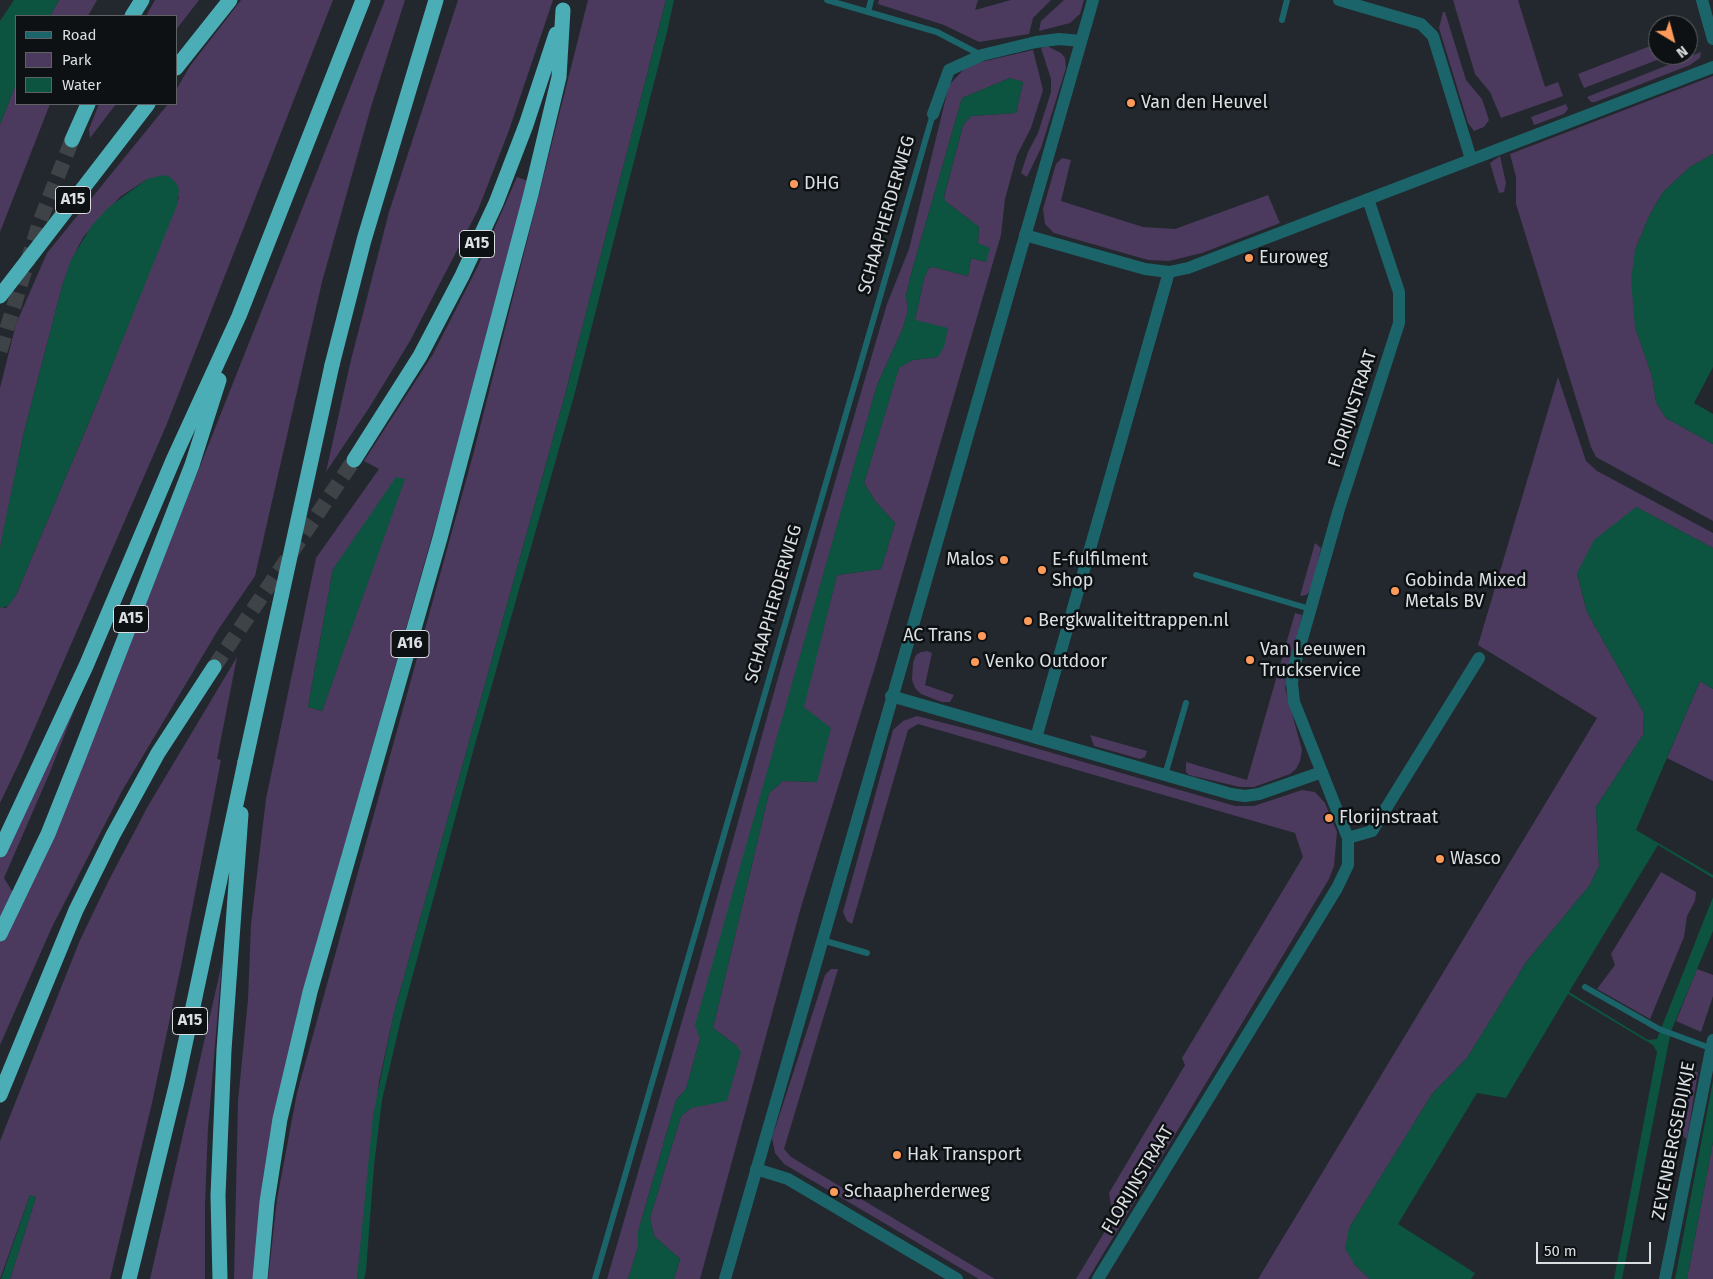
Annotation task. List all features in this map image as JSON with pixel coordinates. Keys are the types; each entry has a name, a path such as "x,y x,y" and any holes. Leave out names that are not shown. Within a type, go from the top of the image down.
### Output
{"highway":[{"path":"133,15 142,0"},
{"path":"178,65 230,0"},
{"name":"A15","path":"0,850 86,666 174,458 239,316 362,0"},
{"name":"A15","path":"128,1279 177,1082 244,762 332,365 364,240 436,0"},
{"name":"A15","path":"354,460 420,356 466,268 496,203 526,125 564,5"},
{"name":"A16","path":"260,1279 267,1202 280,1119 310,992 440,538 531,194 559,77 564,5"},
{"path":"72,140 88,105"},
{"name":"A15","path":"0,296 147,105"},
{"name":"A15","path":"0,934 48,834 192,465 239,316"},
{"path":"0,1095 76,910 109,843 158,752 214,667"},
{"path":"220,1279 218,1196 224,1050 244,762"}],"street":[{"path":"725,1279 1093,0"},
{"path":"1339,0 1421,24 1433,36 1471,159"},
{"path":"1702,0 1710,14 1713,39"},
{"name":"SCHAAPHERDERWEG","path":"934,114 949,70 982,56 1036,42 1059,39 1081,41"},
{"path":"1025,235 1135,267 1169,272 1209,260 1713,66"},
{"name":"FLORIJNSTRAAT","path":"1098,1279 1337,888 1348,865 1348,838 1294,702 1292,683 1294,667 1339,509 1399,323 1399,292 1368,199"},
{"path":"1036,738 1169,272"},
{"path":"1348,838 1372,831 1479,658"},
{"path":"892,696 1165,775 1245,796 1258,794 1322,772"},
{"name":"ZEVENBERGSEDIJKJE","path":"1665,1279 1712,1044"},
{"path":"756,1169 788,1179 957,1279"}],"lane":[{"path":"827,0 937,32 982,56"},
{"path":"868,12 871,0"},
{"path":"1282,20 1287,0"},
{"name":"SCHAAPHERDERWEG","path":"595,1279 934,114"},
{"path":"1196,575 1310,609"},
{"path":"1165,775 1186,702"},
{"path":"822,940 867,953"},
{"path":"1585,987 1659,1029 1712,1044"}],"green space":[{"path":"59,0 97,0 89,15 51,15"},
{"path":"155,0 199,0 178,27 178,15 147,15"},
{"path":"241,0 333,0 166,426 22,757 0,803 0,607 6,608 16,595 97,403 179,197 147,179 120,197 84,236 77,249 63,283 24,432 0,549 0,388 16,324 47,253 167,105 178,105 178,87 190,66"},
{"path":"385,0 405,0 371,107 322,282 255,576 218,630 122,791 52,927 0,1045 0,858 94,660 50,772 4,878 20,904 129,645"},
{"path":"458,0 553,0 508,133 478,210 410,341 369,408 326,472 350,364 389,212"},
{"path":"588,0 666,0 565,395 394,1013 379,1082 357,1279 268,1279 277,1199 297,1093 473,455"},
{"path":"879,0 978,0 975,10 1011,0 1051,0 1033,18 1029,34 979,42 944,25 878,4"},
{"path":"1064,0 1084,0 1080,14 1070,23 1039,31 1041,21"},
{"path":"1453,0 1518,0 1545,87 1558,82 1563,96 1501,118 1490,92 1475,74"},
{"path":"1443,12 1445,12 1466,80 1482,99 1489,120 1484,127 1474,131 1468,123 1439,28"},
{"path":"1047,46 1061,53 1065,58 1066,68 1041,148 1027,177 1021,173 1028,152 1038,133 1051,92 1051,79 1041,48"},
{"path":"1648,47 1648,63 1584,88 1578,74"},
{"path":"1033,50 1043,90 1031,128 1017,155 1005,199 1001,235 875,667 801,907 700,1279 674,1279 680,1259 654,1236 650,1218 681,1116 691,1108 737,1046 713,1028 769,793 783,781 817,782 803,707 837,575 881,569 895,523 875,501 864,483 899,367 913,360 938,357 915,320 924,278 929,268 933,267 968,276 971,258 986,262 978,243 979,227 945,201 944,197 963,125 971,116 1016,113 1023,82 1010,78 962,98 911,274 906,296 908,310 903,328 877,385 696,1025 700,1039 686,1089 676,1100 638,1232 638,1247 628,1279 607,1279 862,389 887,304 909,249 949,85 968,65"},
{"path":"1668,65 1690,65 1595,102 1591,102 1587,97"},
{"path":"1713,76 1713,154 1690,167 1663,192 1649,216 1635,250 1635,327 1652,376 1656,402 1666,418 1713,444 1713,521 1596,457 1591,447 1516,204 1516,177 1510,154"},
{"path":"15,86 15,105 50,105 0,232 0,124"},
{"path":"1566,104 1568,109 1564,114 1534,125 1531,117"},
{"path":"99,105 115,105 90,138 89,129"},
{"path":"1500,156 1506,183 1504,192 1499,193 1490,163"},
{"path":"1062,158 1071,160 1061,201 1143,227 1175,229 1268,195 1280,223 1202,253 1169,261 1148,260 1054,233 1045,224 1043,209 1056,164"},
{"path":"517,177 528,181 452,466 299,1005 281,1096 255,1279 234,1279 238,1101 248,1000 251,924 266,799 316,558 379,469 364,461 433,354 478,266","holes":["404,479 322,711 308,707 333,569"]},
{"path":"1558,377 1586,461 1597,471 1713,533 1713,548 1636,507 1577,573 1587,612 1644,713 1643,735 1596,807 1599,866 1590,885 1527,961 1467,1058 1432,1094 1349,1228 1354,1264 1370,1279 1258,1279 1597,718 1478,645"},
{"path":"1315,543 1321,548 1311,590 1306,595 1300,596"},
{"path":"1295,613 1302,615 1285,688 1302,750 1296,769 1290,774 1254,787 1240,787 1189,775 1186,772 1186,762 1247,780"},
{"path":"927,651 932,653 925,685 954,695 950,702 942,702 921,694 915,688 912,680 913,663 916,655"},
{"path":"237,657 217,759 221,760 181,966 152,1103 110,1279 10,1279 36,1197 30,1195 0,1279 0,1141 80,940 110,878 148,806"},
{"path":"1700,681 1713,689 1713,781 1667,758"},
{"path":"917,716 987,734 1235,806 1254,806 1302,790 1315,792 1325,803 1337,832 1334,866 1329,879 1088,1279 1076,1279 1113,1218 1109,1193 1185,1065 1182,1058 1303,857 1295,833 918,724 908,730 852,924 847,921 843,912 893,730 903,721"},
{"path":"1090,735 1147,751 1145,757 1140,759 1094,746"},
{"path":"1661,872 1696,892 1695,901 1687,916 1684,937 1650,1019 1597,989 1615,965 1611,954"},
{"path":"222,963 208,1128 205,1279 150,1279"},
{"path":"831,969 838,969 784,1149 791,1157 995,1279 979,1279 784,1164 775,1153 772,1138 825,975"},
{"path":"1697,969 1713,975 1713,996 1701,1032 1676,1021"},
{"path":"1680,1068 1698,1072 1687,1139 1668,1126"},
{"path":"1713,1142 1713,1279 1687,1279"}],"water":[{"path":"14,0 59,0 51,15 15,15 15,86 0,124 0,21"},
{"path":"666,0 674,0 667,32 574,396 474,748 402,1015 382,1100 374,1166 366,1271 364,1279 357,1279 373,1115 394,1013 565,395"},
{"path":"1010,78 1023,82 1016,113 971,116 963,125 944,196 945,201 979,227 978,243 990,248 986,262 971,258 968,276 933,267 929,268 924,278 915,320 948,328 944,347 938,357 913,360 899,368 864,483 875,501 895,523 881,569 837,575 804,707 831,728 817,782 783,781 769,793 713,1028 737,1046 741,1052 727,1101 691,1108 681,1116 650,1218 654,1236 680,1259 674,1279 628,1279 638,1247 638,1232 676,1100 686,1089 700,1039 695,1025 877,385 903,328 908,310 906,296 911,274 962,98"},
{"path":"1713,154 1713,367 1694,403 1713,414 1713,444 1666,418 1656,402 1652,376 1635,327 1631,280 1635,250 1649,216 1663,192 1690,167"},
{"path":"164,175 170,177 177,184 179,190 177,205 97,403 16,595 9,605 2,608 0,607 0,549 6,517 24,432 63,283 71,260 92,225 109,207 147,179"},
{"path":"396,477 405,479 322,711 308,707 333,569"},
{"path":"1636,507 1713,548 1713,689 1700,681 1636,830 1713,875 1713,878 1658,845 1569,992 1648,1040 1657,1039 1713,897 1713,931 1671,1031 1622,1279 1614,1279 1657,1052 1653,1045 1568,994 1506,1098 1477,1093 1398,1224 1475,1273 1471,1279 1370,1279 1354,1264 1345,1248 1349,1228 1432,1094 1467,1058 1527,961 1590,885 1599,866 1596,807 1643,735 1644,713 1587,612 1577,573 1594,540"},
{"path":"1713,1081 1713,1142 1687,1279 1675,1279"},
{"path":"30,1195 36,1197 10,1279 1,1279"}],"tunnel":[{"path":"0,351 40,221 72,140"},
{"path":"214,667 354,460"}],"place":[{"name":"Van den Heuvel","path":"1131,103"},
{"name":"DHG","path":"794,184"},
{"name":"Euroweg","path":"1249,258"},
{"name":"Malos","path":"1004,560"},
{"name":"E-fulfilment Shop","path":"1042,570"},
{"name":"Gobinda Mixed Metals BV","path":"1395,591"},
{"name":"Bergkwaliteittrappen.nl","path":"1028,621"},
{"name":"AC Trans","path":"982,636"},
{"name":"Van Leeuwen Truckservice","path":"1250,660"},
{"name":"Venko Outdoor","path":"975,662"},
{"name":"Florijnstraat","path":"1329,818"},
{"name":"Wasco","path":"1440,859"},
{"name":"Hak Transport","path":"897,1155"},
{"name":"Schaapherderweg","path":"834,1192"}]}
